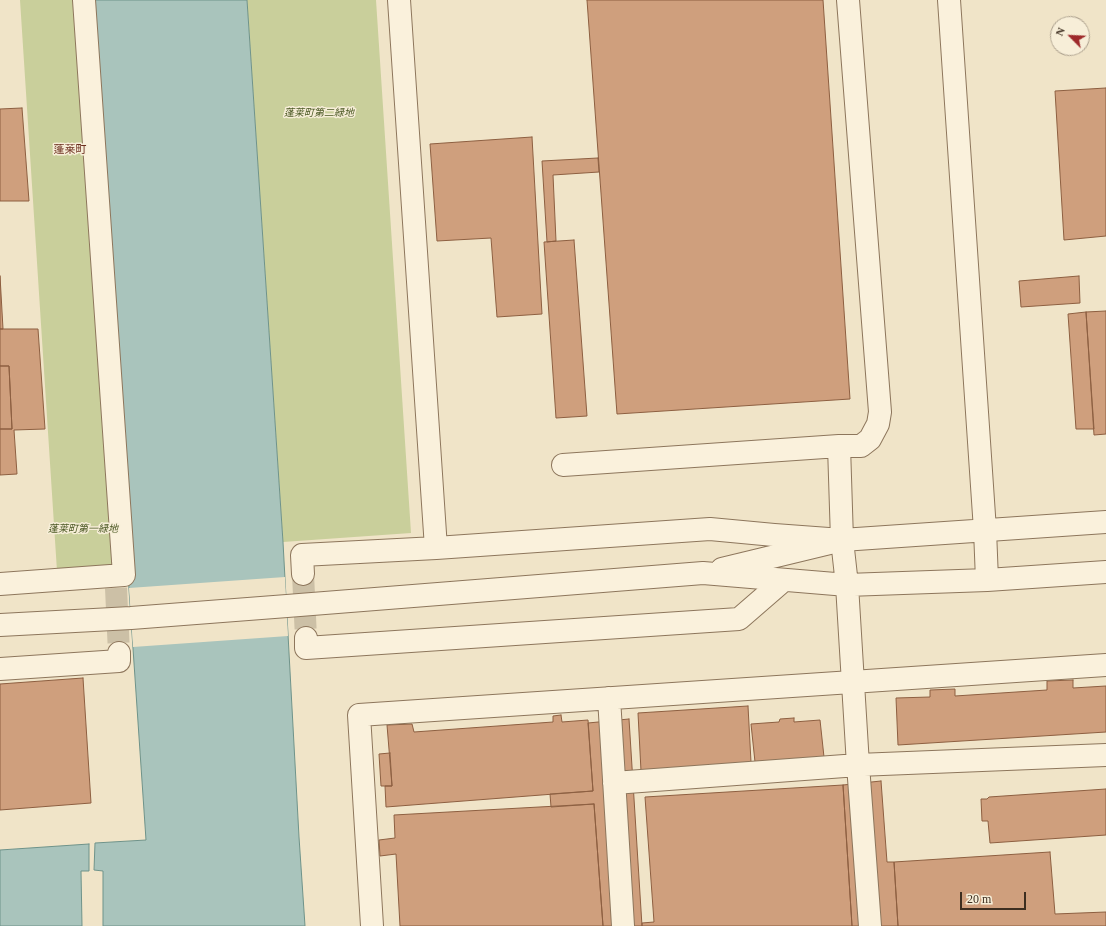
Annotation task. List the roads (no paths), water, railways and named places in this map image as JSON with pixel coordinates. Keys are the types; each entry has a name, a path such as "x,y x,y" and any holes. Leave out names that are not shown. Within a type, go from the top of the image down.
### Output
{"street":[{"path":"0,584 115,582 124,575 84,0"},
{"path":"399,0 436,548"},
{"path":"563,465 839,446 861,446 870,439 878,424 880,412 848,0"},
{"path":"948,0 986,530 987,580"},
{"path":"839,446 842,540 847,585 858,766 870,926"},
{"path":"303,574 302,555 436,548 710,529 842,540 1106,522"},
{"path":"0,625 131,618 703,573 842,540"},
{"path":"703,573 847,585 987,580 1106,572"},
{"path":"306,638 306,648 739,619 784,580"},
{"path":"0,669 119,661 119,653"},
{"path":"372,926 359,715 1106,665"},
{"path":"608,698 623,926"},
{"path":"614,783 858,766 1106,755"}],"water":[{"path":"89,0 247,0 283,542 305,926 103,926 103,871 94,870 95,843 146,840"},
{"path":"89,844 89,871 81,871 82,926 0,926 0,850"}],"tunnel":[{"path":"303,574 306,638"},
{"path":"116,588 119,653"}],"district":[{"name":"蓬莱町","path":"70,150"}],"park label":[{"name":"蓬莱町第二緑地","path":"319,113"},
{"name":"蓬莱町第一緑地","path":"83,529"}]}
